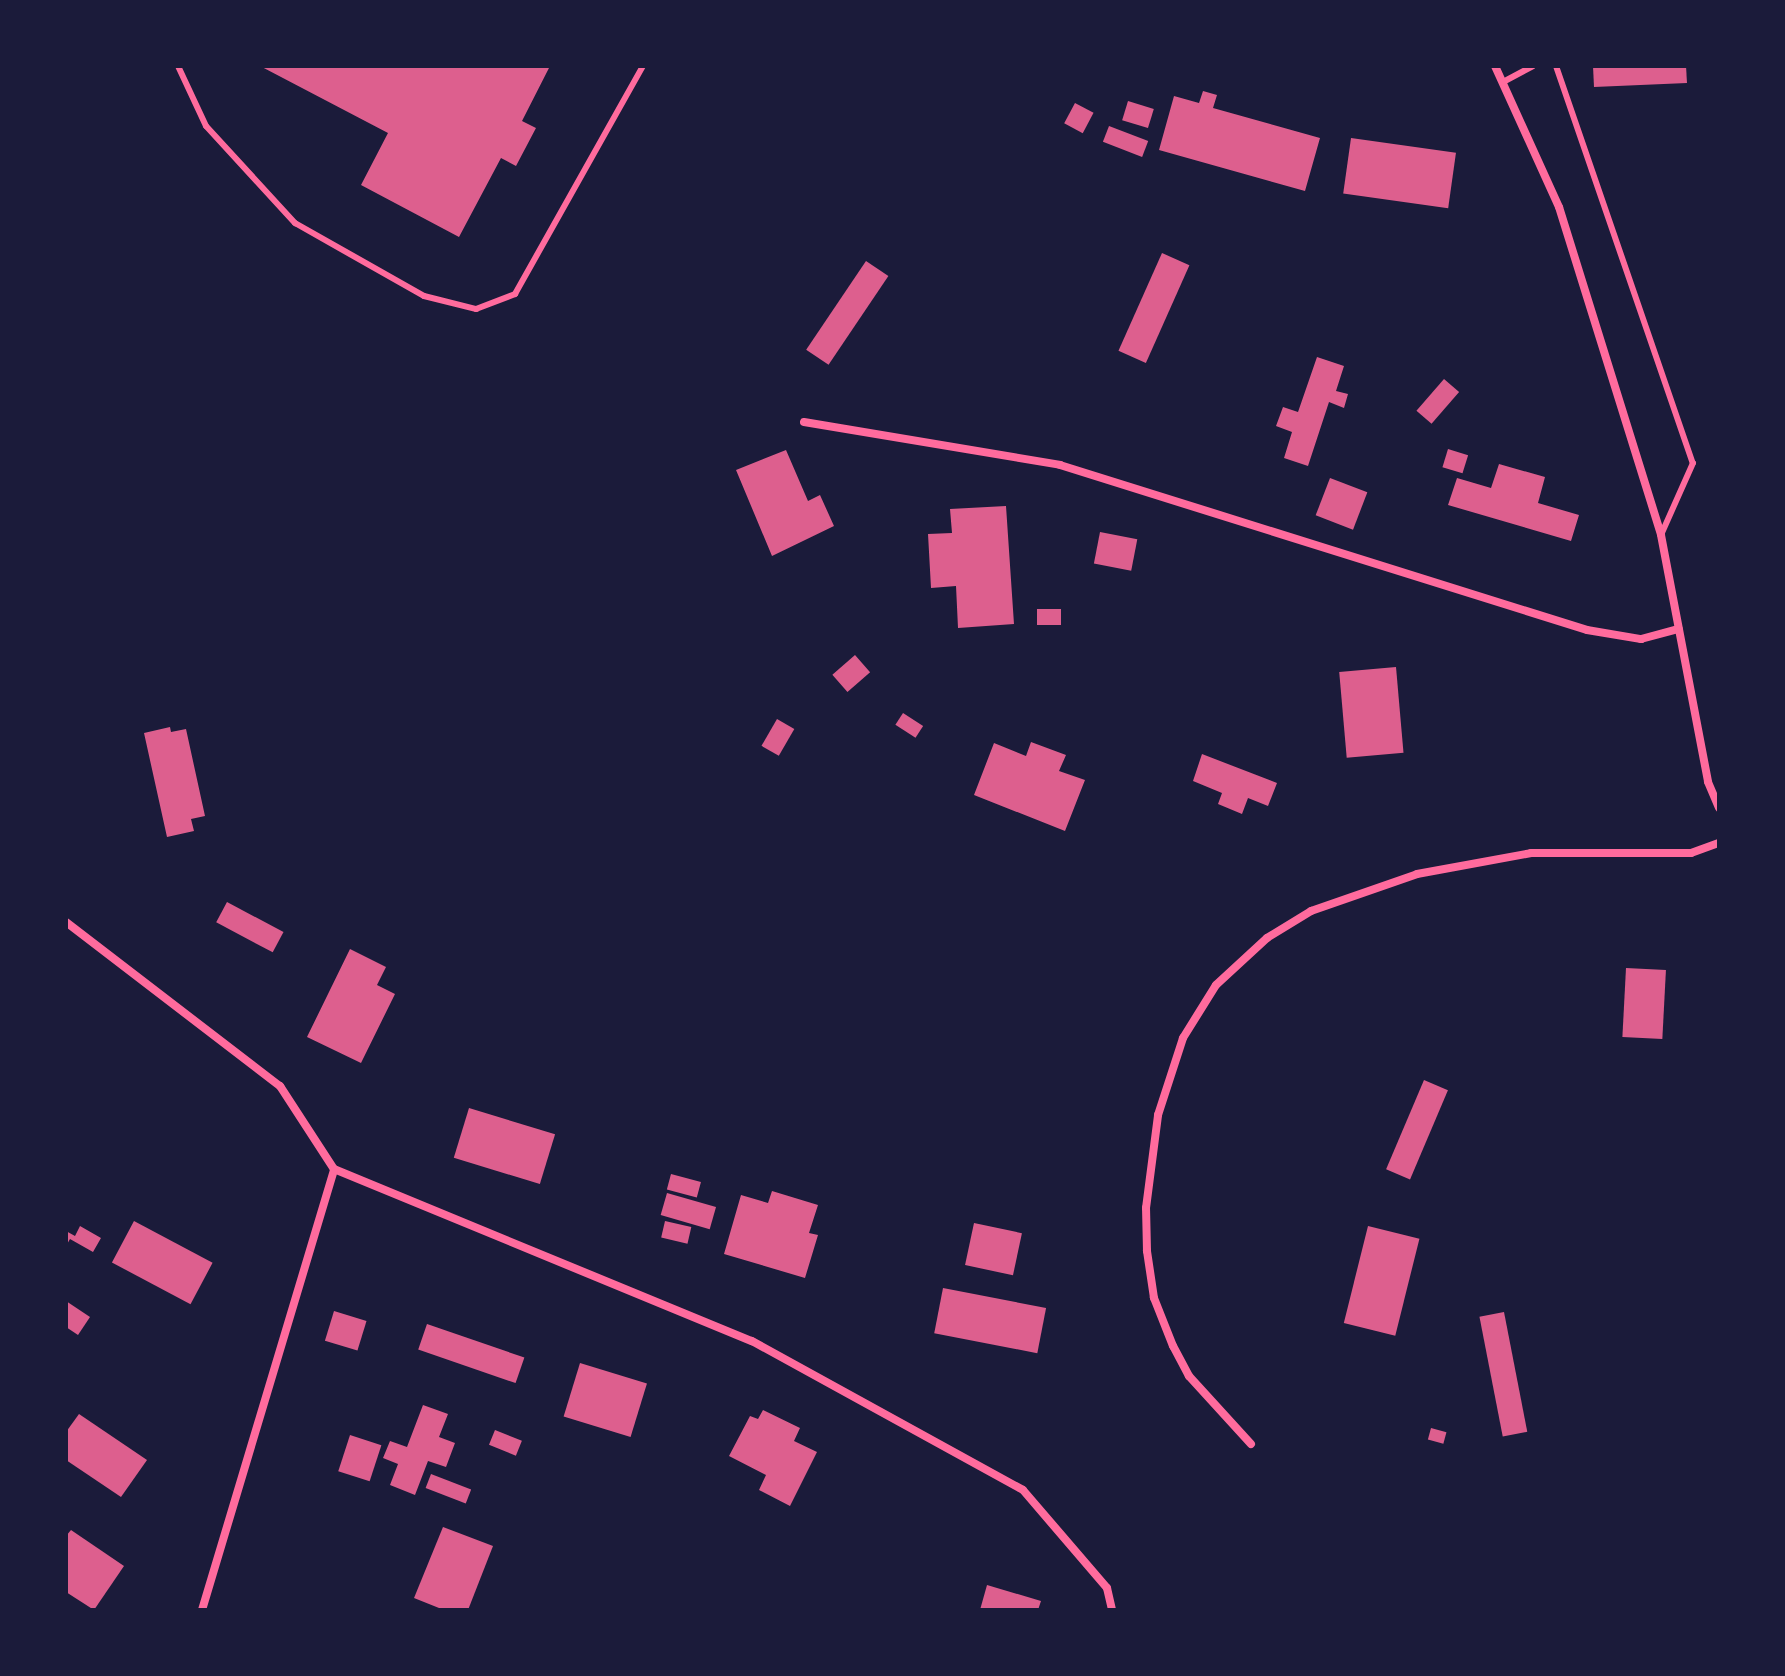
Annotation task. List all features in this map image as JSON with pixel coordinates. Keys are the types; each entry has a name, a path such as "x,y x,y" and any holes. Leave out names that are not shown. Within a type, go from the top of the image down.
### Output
{"street":[{"path":"1495,66 1559,207 1661,535 1708,782 1719,808"},
{"path":"804,422 1060,465 1587,630 1641,639 1679,629"},
{"path":"1251,1444 1189,1376 1154,1298 1147,1251 1146,1208 1158,1115 1183,1038 1216,985 1267,938 1311,911 1417,874 1531,853 1691,853 1719,843"},
{"path":"66,922 280,1086 334,1169 752,1341 1023,1490 1107,1588 1112,1610"},
{"path":"202,1610 334,1169"}],"lane":[{"path":"178,66 206,126 295,223 411,289 476,309 515,294 643,66"},
{"path":"1503,82 1533,66"},
{"path":"1556,66 1693,463 1661,535"}],"building":[{"path":"260,66 550,66 522,121 536,128 516,166 501,158 459,237 361,185 388,133"},
{"path":"1593,66 1686,66 1687,83 1594,87"},
{"path":"1203,91 1217,95 1213,108 1320,138 1305,191 1159,150 1174,96 1199,103"},
{"path":"1128,101 1154,109 1148,128 1122,120"},
{"path":"1075,103 1094,113 1083,133 1064,123"},
{"path":"1109,126 1148,141 1142,157 1103,142"},
{"path":"1351,138 1456,153 1448,208 1343,193"},
{"path":"1162,253 1189,265 1146,363 1118,351"},
{"path":"866,261 888,276 829,365 806,350"},
{"path":"1317,357 1344,366 1336,391 1348,394 1344,408 1329,402 1308,466 1284,458 1292,432 1276,426 1283,407 1298,412"},
{"path":"1444,379 1459,392 1432,424 1416,411"},
{"path":"1448,449 1468,455 1463,473 1442,467"},
{"path":"786,450 808,501 820,495 834,526 772,556 736,470"},
{"path":"1499,464 1545,477 1538,503 1579,515 1571,541 1448,505 1457,478 1491,488"},
{"path":"1330,478 1367,492 1353,530 1316,515"},
{"path":"1006,506 1014,624 958,628 956,586 931,588 928,534 952,533 950,509"},
{"path":"1100,532 1137,539 1131,571 1094,563"},
{"path":"1037,609 1061,609 1061,625 1037,625"},
{"path":"855,655 870,672 847,692 832,675"},
{"path":"1396,667 1403,753 1347,758 1339,672"},
{"path":"903,713 923,726 916,738 895,725"},
{"path":"777,719 794,729 779,756 762,746"},
{"path":"170,727 171,732 186,729 205,816 191,819 194,831 167,837 144,733"},
{"path":"1031,742 1066,755 1059,771 1085,780 1065,831 974,795 994,743 1026,756"},
{"path":"1202,754 1277,783 1268,806 1248,798 1242,814 1218,804 1222,793 1193,781"},
{"path":"227,902 284,932 273,952 216,922"},
{"path":"350,949 386,967 377,985 395,994 361,1063 307,1037"},
{"path":"1626,968 1666,970 1662,1039 1622,1037"},
{"path":"1424,1080 1448,1090 1410,1179 1386,1169"},
{"path":"469,1108 555,1134 540,1184 454,1158"},
{"path":"671,1174 701,1182 697,1197 667,1189"},
{"path":"772,1191 818,1205 809,1233 818,1235 805,1278 724,1254 741,1195 768,1203"},
{"path":"667,1193 716,1207 710,1229 661,1215"},
{"path":"134,1221 213,1263 191,1304 112,1262"},
{"path":"665,1221 691,1227 687,1244 661,1238"},
{"path":"974,1223 1022,1233 1013,1275 965,1265"},
{"path":"80,1226 101,1238 93,1252 70,1239 66,1246 66,1231 75,1236"},
{"path":"1368,1226 1419,1239 1395,1336 1344,1323"},
{"path":"943,1288 1046,1308 1037,1353 934,1333"},
{"path":"66,1301 90,1317 78,1335 66,1327"},
{"path":"334,1311 367,1321 357,1351 325,1341"},
{"path":"1504,1312 1527,1432 1503,1437 1479,1317"},
{"path":"427,1324 524,1358 516,1383 418,1350"},
{"path":"580,1363 647,1383 631,1437 564,1417"},
{"path":"423,1405 448,1414 439,1437 455,1443 446,1467 428,1461 415,1495 390,1485 398,1464 383,1458 390,1441 407,1447"},
{"path":"763,1410 800,1428 794,1441 817,1452 790,1506 759,1490 766,1475 729,1456 750,1416 758,1419"},
{"path":"79,1414 147,1460 121,1497 66,1460 66,1432"},
{"path":"1431,1428 1446,1432 1443,1444 1428,1440"},
{"path":"495,1430 522,1441 516,1456 489,1445"},
{"path":"350,1435 381,1445 370,1481 338,1471"},
{"path":"431,1474 471,1489 466,1503 426,1488"},
{"path":"443,1527 493,1546 468,1610 444,1610 414,1598"},
{"path":"71,1530 124,1566 94,1610 66,1592 66,1536"},
{"path":"987,1585 1041,1601 1038,1610 980,1610"}]}
